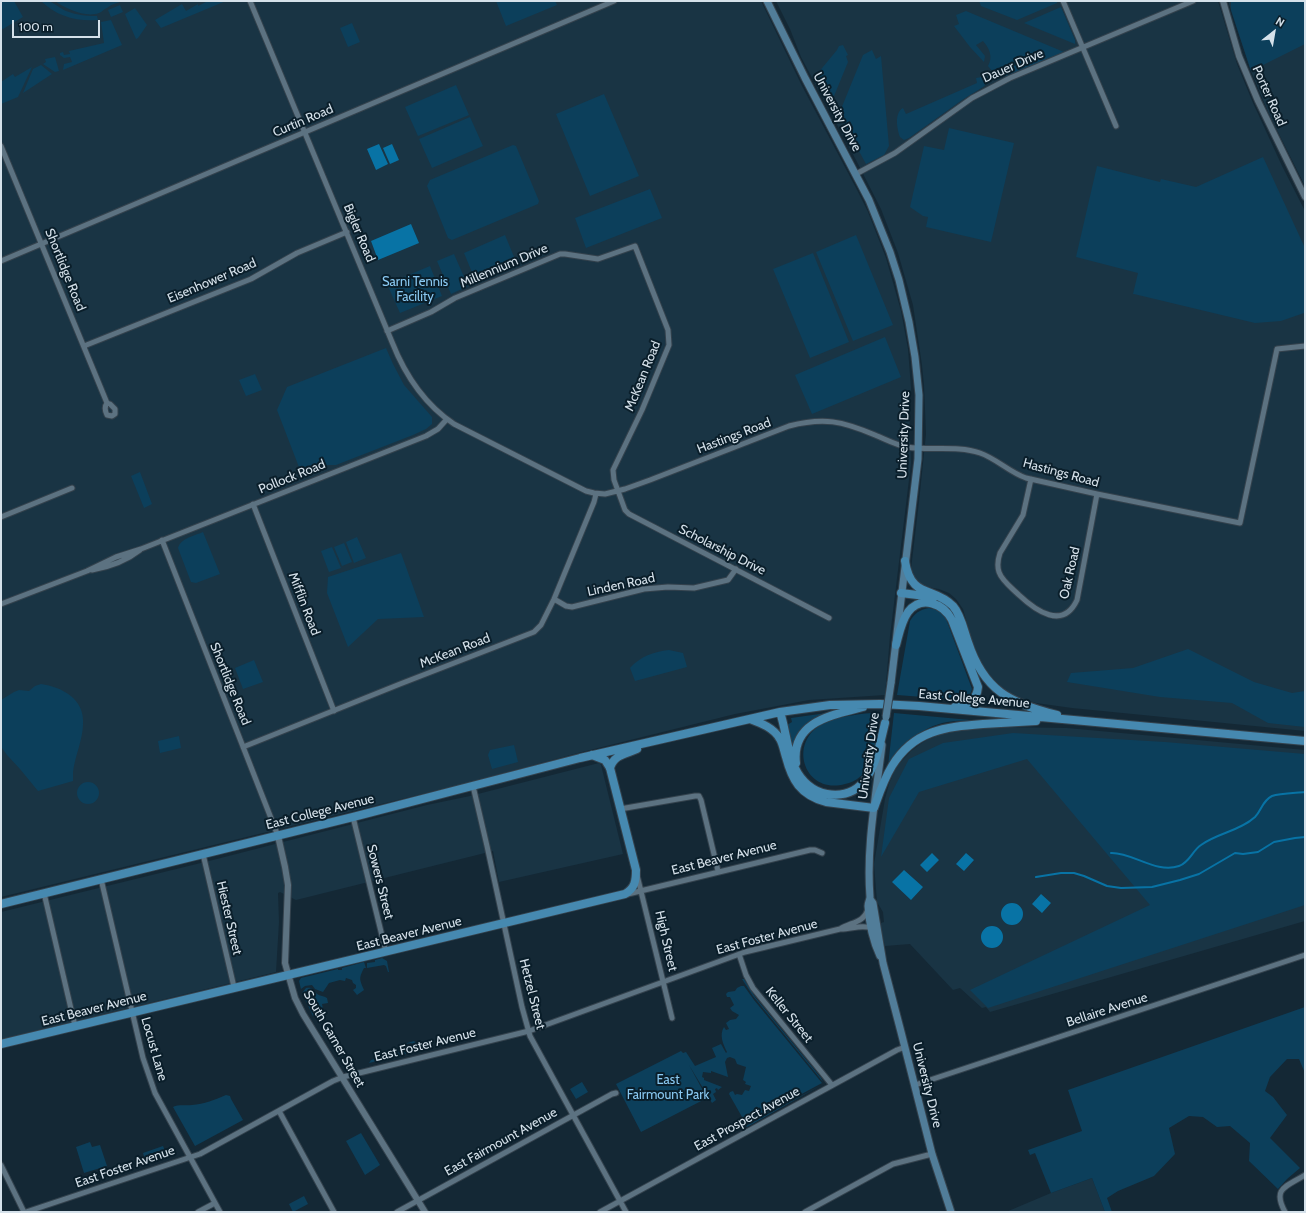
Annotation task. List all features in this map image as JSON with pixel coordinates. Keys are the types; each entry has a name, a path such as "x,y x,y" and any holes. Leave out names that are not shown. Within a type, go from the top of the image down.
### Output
{"main road":[{"name":"University Drive","path":"767,1 874,212 890,252 899,280 909,322 915,357 918,389 918,448 916,471 868,867 869,903 872,928 876,947 884,963"},
{"path":"905,561 908,576 915,585 948,602 955,609 976,664 990,684 1007,697 1026,706 1079,720"},
{"path":"901,593 930,598 938,597"},
{"path":"896,645 902,622 914,606 922,603 934,603 942,607 949,614 978,687 976,695 971,702 948,709"},
{"path":"799,776 796,760 797,748 801,737 810,726 838,714 880,704"},
{"name":"East College Avenue","path":"1,904 278,836 592,755 780,712 830,705 880,704 948,709 1305,741"},
{"path":"780,712 793,762 799,776 810,788 823,794 839,795 856,789 868,777 886,720"},
{"path":"749,719 766,726 779,737 782,741 790,774 798,785 808,794 826,802 874,808 883,783 892,766 918,739 943,728 1062,719"},
{"name":"East College Avenue","path":"610,768 615,758 636,750 644,743"},
{"path":"592,755 605,760 610,768"},
{"name":"High Street","path":"610,768 636,870 634,886 621,895"},
{"name":"East Beaver Avenue","path":"1,1044 621,895"},
{"name":"University Drive","path":"869,903 873,903 884,963 914,1085 932,1154 951,1212"}],"street":[{"name":"Bigler Road","path":"250,1 387,331 403,368 410,379 431,405 447,419 468,432 583,490 596,494 607,494 618,491"},
{"name":"Curtin Road","path":"1,261 614,1"},
{"path":"1063,1 1116,126"},
{"name":"Dauer Drive","path":"856,174 895,153 958,107 984,91 1193,1"},
{"name":"Porter Road","path":"1223,1 1232,33 1250,84 1305,197"},
{"name":"Shortlidge Road","path":"1,146 108,404"},
{"name":"Eisenhower Road","path":"84,346 251,279 297,253 346,232"},
{"name":"Millennium Drive","path":"387,331 431,312 456,298 560,254 598,259 635,246"},
{"name":"McKean Road","path":"618,491 613,476 613,469 642,410 669,346 667,328 635,246"},
{"name":"Hastings Road","path":"618,491 789,426 806,422 828,421 855,426 898,445 918,448 964,450 980,453 1020,476 1031,479 1240,523 1277,349 1305,346"},
{"name":"Pollock Road","path":"1,604 87,571 118,563 140,549 426,436 438,429 447,419"},
{"name":"Oak Road","path":"1031,479 1023,515 1000,554 998,564 999,571 1009,585 1042,612 1049,615 1064,615 1071,611 1077,600 1097,494"},
{"path":"1,517 72,488"},
{"name":"Scholarship Drive","path":"618,491 624,507 629,514 828,618"},
{"name":"McKean Road","path":"243,747 513,640 532,634 541,625 554,599 596,494"},
{"name":"Mifflin Road","path":"253,504 334,711"},
{"name":"Shortlidge Road","path":"162,540 278,836"},
{"name":"Linden Road","path":"554,599 566,606 572,607 644,589 698,587 728,580 736,569"},
{"name":"Hetzel Street","path":"473,786 528,1030 626,1212"},
{"path":"620,809 699,796 718,871"},
{"name":"Sowers Street","path":"353,817 386,952"},
{"name":"South Garner Street","path":"278,836 288,885 285,953 288,975 299,1006 425,1212"},
{"name":"East Beaver Avenue","path":"621,895 810,850 815,850 822,853"},
{"name":"Hiester Street","path":"203,854 234,987"},
{"name":"High Street","path":"636,870 672,1018"},
{"name":"Locust Lane","path":"101,879 143,1058 155,1092 220,1212"},
{"path":"44,893 75,1026"},
{"name":"East Foster Avenue","path":"25,1212 206,1151 343,1077 528,1030 739,954 840,929 861,920 866,914 869,903"},
{"name":"East Foster Avenue","path":"840,929 862,926 872,928"},
{"name":"Keller Street","path":"739,954 746,975 756,991 832,1085"},
{"name":"Bellaire Avenue","path":"914,1085 1305,955"},
{"name":"East Prospect Avenue","path":"600,1212 832,1085 905,1047"},
{"name":"East Fairmount Avenue","path":"397,1212 612,1094 616,1094"},
{"path":"278,1111 334,1212"},
{"path":"805,1212 893,1164 932,1154"},
{"path":"1,1165 25,1212"},
{"path":"1285,1212 1280,1203 1279,1197 1284,1188 1305,1175"},
{"path":"198,1212 215,1203"}],"shaded area":[{"path":"1,1 761,1 802,86 868,212 886,258 901,311 908,349 911,388 909,408 911,463 890,636 885,695 809,700 735,714 578,753 455,786 1,897"},
{"path":"776,1 1218,1 1237,64 1253,103 1282,166 1305,211 1305,731 1072,708 1036,703 1022,699 1010,694 995,681 984,668 972,641 963,609 956,599 949,593 920,584 913,578 911,569 926,434 922,365 913,305 898,253 881,209 801,57 790,29"},
{"path":"1228,1 1305,1 1305,186 1268,112 1251,71"},
{"path":"379,144 388,164 376,170 367,149"},
{"path":"392,144 399,160 390,164 383,148"},
{"path":"411,224 419,243 378,260 371,241"},
{"path":"1000,727 1067,728 1305,750 1305,921 990,1012 986,1007 982,1008 960,988 953,990 910,944 885,946 880,925 884,922 883,912 877,902 874,864 885,799 889,784 899,764 911,751 926,740 941,733 965,729"},
{"path":"599,763 601,765 623,854 499,882 493,851 296,900 280,892 278,893 279,922 276,972 1,1039 1,912"},
{"path":"932,853 939,860 927,872 920,865"},
{"path":"966,853 974,860 964,871 956,864"},
{"path":"904,870 923,887 911,900 892,882"},
{"path":"1041,894 1051,903 1042,913 1032,904"},
{"path":"1012,903 1020,906 1023,914 1020,922 1012,925 1004,922 1001,914 1004,906"},
{"path":"992,926 1000,929 1003,937 1000,945 992,948 984,945 981,937 984,929"},
{"path":"1092,1178 1105,1212 1006,1212 1051,1193"}],"green space":[{"path":"1,1 14,1 23,17 3,29 1,28"},
{"path":"41,1 52,3 66,11 97,16 98,20 82,20 67,17 53,11"},
{"path":"55,1 125,1 113,4 99,13 82,14 70,10"},
{"path":"208,1 226,1 161,28 155,20 182,4 186,11 198,4 198,6"},
{"path":"496,1 555,1 557,5 506,26"},
{"path":"979,1 1057,1 1057,3 1017,20 981,6"},
{"path":"1231,1 1305,1 1305,44 1251,71 1231,10"},
{"path":"120,5 123,12 111,17 108,10"},
{"path":"1061,7 1075,40 1075,44 1024,23"},
{"path":"135,8 147,25 136,39 125,14"},
{"path":"966,11 1064,52 1007,76 998,75 988,66 990,63 990,53 983,41 976,45 985,56 984,62 954,26 959,24 956,15"},
{"path":"111,20 122,45 63,70 64,64 72,62 70,57 64,58 60,55 60,53 63,52 64,55 70,54 69,51 104,43 101,22"},
{"path":"352,23 360,42 348,47 340,28"},
{"path":"843,45 848,55 846,56 848,62 832,101 818,73 839,46"},
{"path":"872,50 876,59 881,56 889,146 884,155 866,164 839,114 863,55"},
{"path":"55,57 59,71 55,72 43,64 46,62 45,59"},
{"path":"41,65 52,74 23,93 33,69"},
{"path":"32,67 18,97 1,104 1,82 13,74 15,77"},
{"path":"982,77 986,82 983,87 962,100 909,138 904,140 900,137 897,126 897,117 900,110 903,108 906,114 977,83 976,78"},
{"path":"456,85 469,115 418,136 405,107"},
{"path":"604,94 639,176 590,196 556,114"},
{"path":"470,117 483,146 432,168 419,139"},
{"path":"949,128 1014,143 991,242 926,227 928,217 923,216 910,207 924,146 944,150"},
{"path":"513,145 516,146 539,201 538,204 452,240 448,238 427,186 430,180"},
{"path":"1263,157 1305,248 1304,313 1281,321 1255,323 1133,294 1138,273 1076,257 1097,166 1160,182 1161,179 1196,187"},
{"path":"650,189 662,218 586,248 575,218"},
{"name":"Sarni Tennis Facility","path":"505,235 517,264 476,282 464,253"},
{"path":"856,235 893,325 853,341 816,252"},
{"path":"813,253 849,342 810,358 773,269"},
{"name":"Sarni Tennis Facility","path":"454,254 468,286 451,294 437,261"},
{"name":"Sarni Tennis Facility","path":"430,266 442,296 400,313 387,284"},
{"path":"885,337 901,377 812,414 795,375"},
{"path":"386,348 404,385 432,417 432,424 426,429 413,435 336,465 328,465 321,468 320,466 302,475 277,410 287,387"},
{"path":"255,374 262,390 246,396 239,380"},
{"path":"140,472 152,504 144,508 131,476"},
{"path":"203,532 220,574 196,583 191,582 178,548 185,540"},
{"path":"357,537 366,558 354,563 346,542"},
{"path":"344,543 352,562 342,566 334,547"},
{"path":"332,547 341,568 329,572 321,551"},
{"path":"401,553 424,617 378,619 348,647 327,593 328,577"},
{"path":"929,608 938,610 945,616 972,689 969,696 962,700 897,695 910,621 918,612"},
{"path":"1188,649 1254,682 1292,693 1305,691 1305,727 1268,723 1232,703 1160,697 1067,682 1071,673 1133,668"},
{"path":"669,650 683,653 687,667 635,681 630,668 638,660 648,655"},
{"path":"254,660 263,682 243,689 235,668"},
{"path":"41,684 57,688 71,696 76,701 83,715 83,724 82,736 74,766 73,781 38,791 2,748 1,700 19,690 29,691 35,686"},
{"path":"834,712 821,717 793,750 787,725 792,722 791,718"},
{"path":"879,712 875,752 870,764 863,774 849,783 831,785 820,782 811,775 805,766 803,755 805,743 811,733 822,724 834,719"},
{"path":"894,713 981,721 951,721 929,728 906,744 888,766"},
{"path":"1013,733 1165,742 1305,754 1305,905 988,1008 970,990 1150,905 1027,759 919,792 881,857 889,798 909,759 943,743"},
{"path":"179,736 181,748 160,753 158,741"},
{"path":"514,745 518,762 492,769 488,755 490,750"},
{"path":"88,782 96,785 99,793 96,801 88,804 80,801 77,793 80,785"},
{"path":"382,958 387,961 389,972 384,965 367,968 367,963 375,962 375,960"},
{"path":"364,962 366,968 364,968 360,979 364,990 357,995 353,990 356,988 356,985 352,980 346,978 345,981 340,980 329,983 323,992 315,989 312,985 305,986 301,989 299,981 301,978 338,969 342,970 342,968"},
{"path":"742,979 744,979 755,997 823,1082 753,996"},
{"name":"East Fairmount Park","path":"741,986 744,986 822,1083 746,1124 729,1094 733,1091 735,1095 742,1095 745,1090 749,1091 751,1086 745,1084 746,1082 743,1080 746,1067 737,1064 735,1059 730,1057 727,1058 725,1062 728,1077 711,1071 711,1073 703,1072 702,1077 704,1080 722,1087 718,1090 717,1088 715,1089 716,1092 713,1094 716,1100 712,1103 689,1065 707,1098 641,1132 616,1084 681,1051 683,1053 686,1052 695,1066 716,1057 712,1048 721,1044 726,1053 727,1052 722,1040 724,1027 726,1030 729,1029 726,1023 730,1020 736,1019 739,1015 730,1008 734,1005 730,997 727,997 726,994 728,992 735,991"},
{"path":"306,988 312,988 317,994 327,998 328,1003 322,1004 324,1014 313,1016 302,993"},
{"path":"1305,1007 1305,1073 1299,1059 1287,1059 1270,1077 1265,1091 1273,1097 1287,1115 1270,1138 1300,1168 1278,1189 1249,1161 1250,1143 1230,1126 1217,1127 1203,1117 1189,1116 1169,1128 1175,1154 1154,1176 1118,1191 1107,1198 1112,1212 1105,1212 1092,1178 1051,1193 1035,1153 1030,1155 1028,1150 1082,1131 1068,1090"},
{"path":"414,1041 418,1051 369,1063 371,1060 405,1051 406,1049 413,1047 413,1044 404,1044"},
{"path":"582,1082 588,1092 576,1099 570,1089"},
{"path":"823,1084 747,1127 746,1126"},
{"path":"226,1095 230,1096 243,1120 195,1146 173,1107 201,1104"},
{"path":"361,1133 380,1165 365,1175 346,1141"},
{"path":"90,1142 92,1147 100,1145 107,1166 84,1173 76,1147"},
{"path":"163,1146 167,1156 146,1163 143,1153"},
{"path":"304,1196 308,1204 293,1212 289,1204"}],"waterway":[{"path":"1111,853 1127,856 1162,867 1170,868 1179,866 1186,862 1198,847 1207,841 1249,822 1255,817 1266,800 1272,796 1305,792"},
{"path":"1036,877 1061,873 1074,873 1107,886 1121,888 1152,887 1199,874 1235,853 1243,854 1258,852 1274,842 1305,837"}]}
